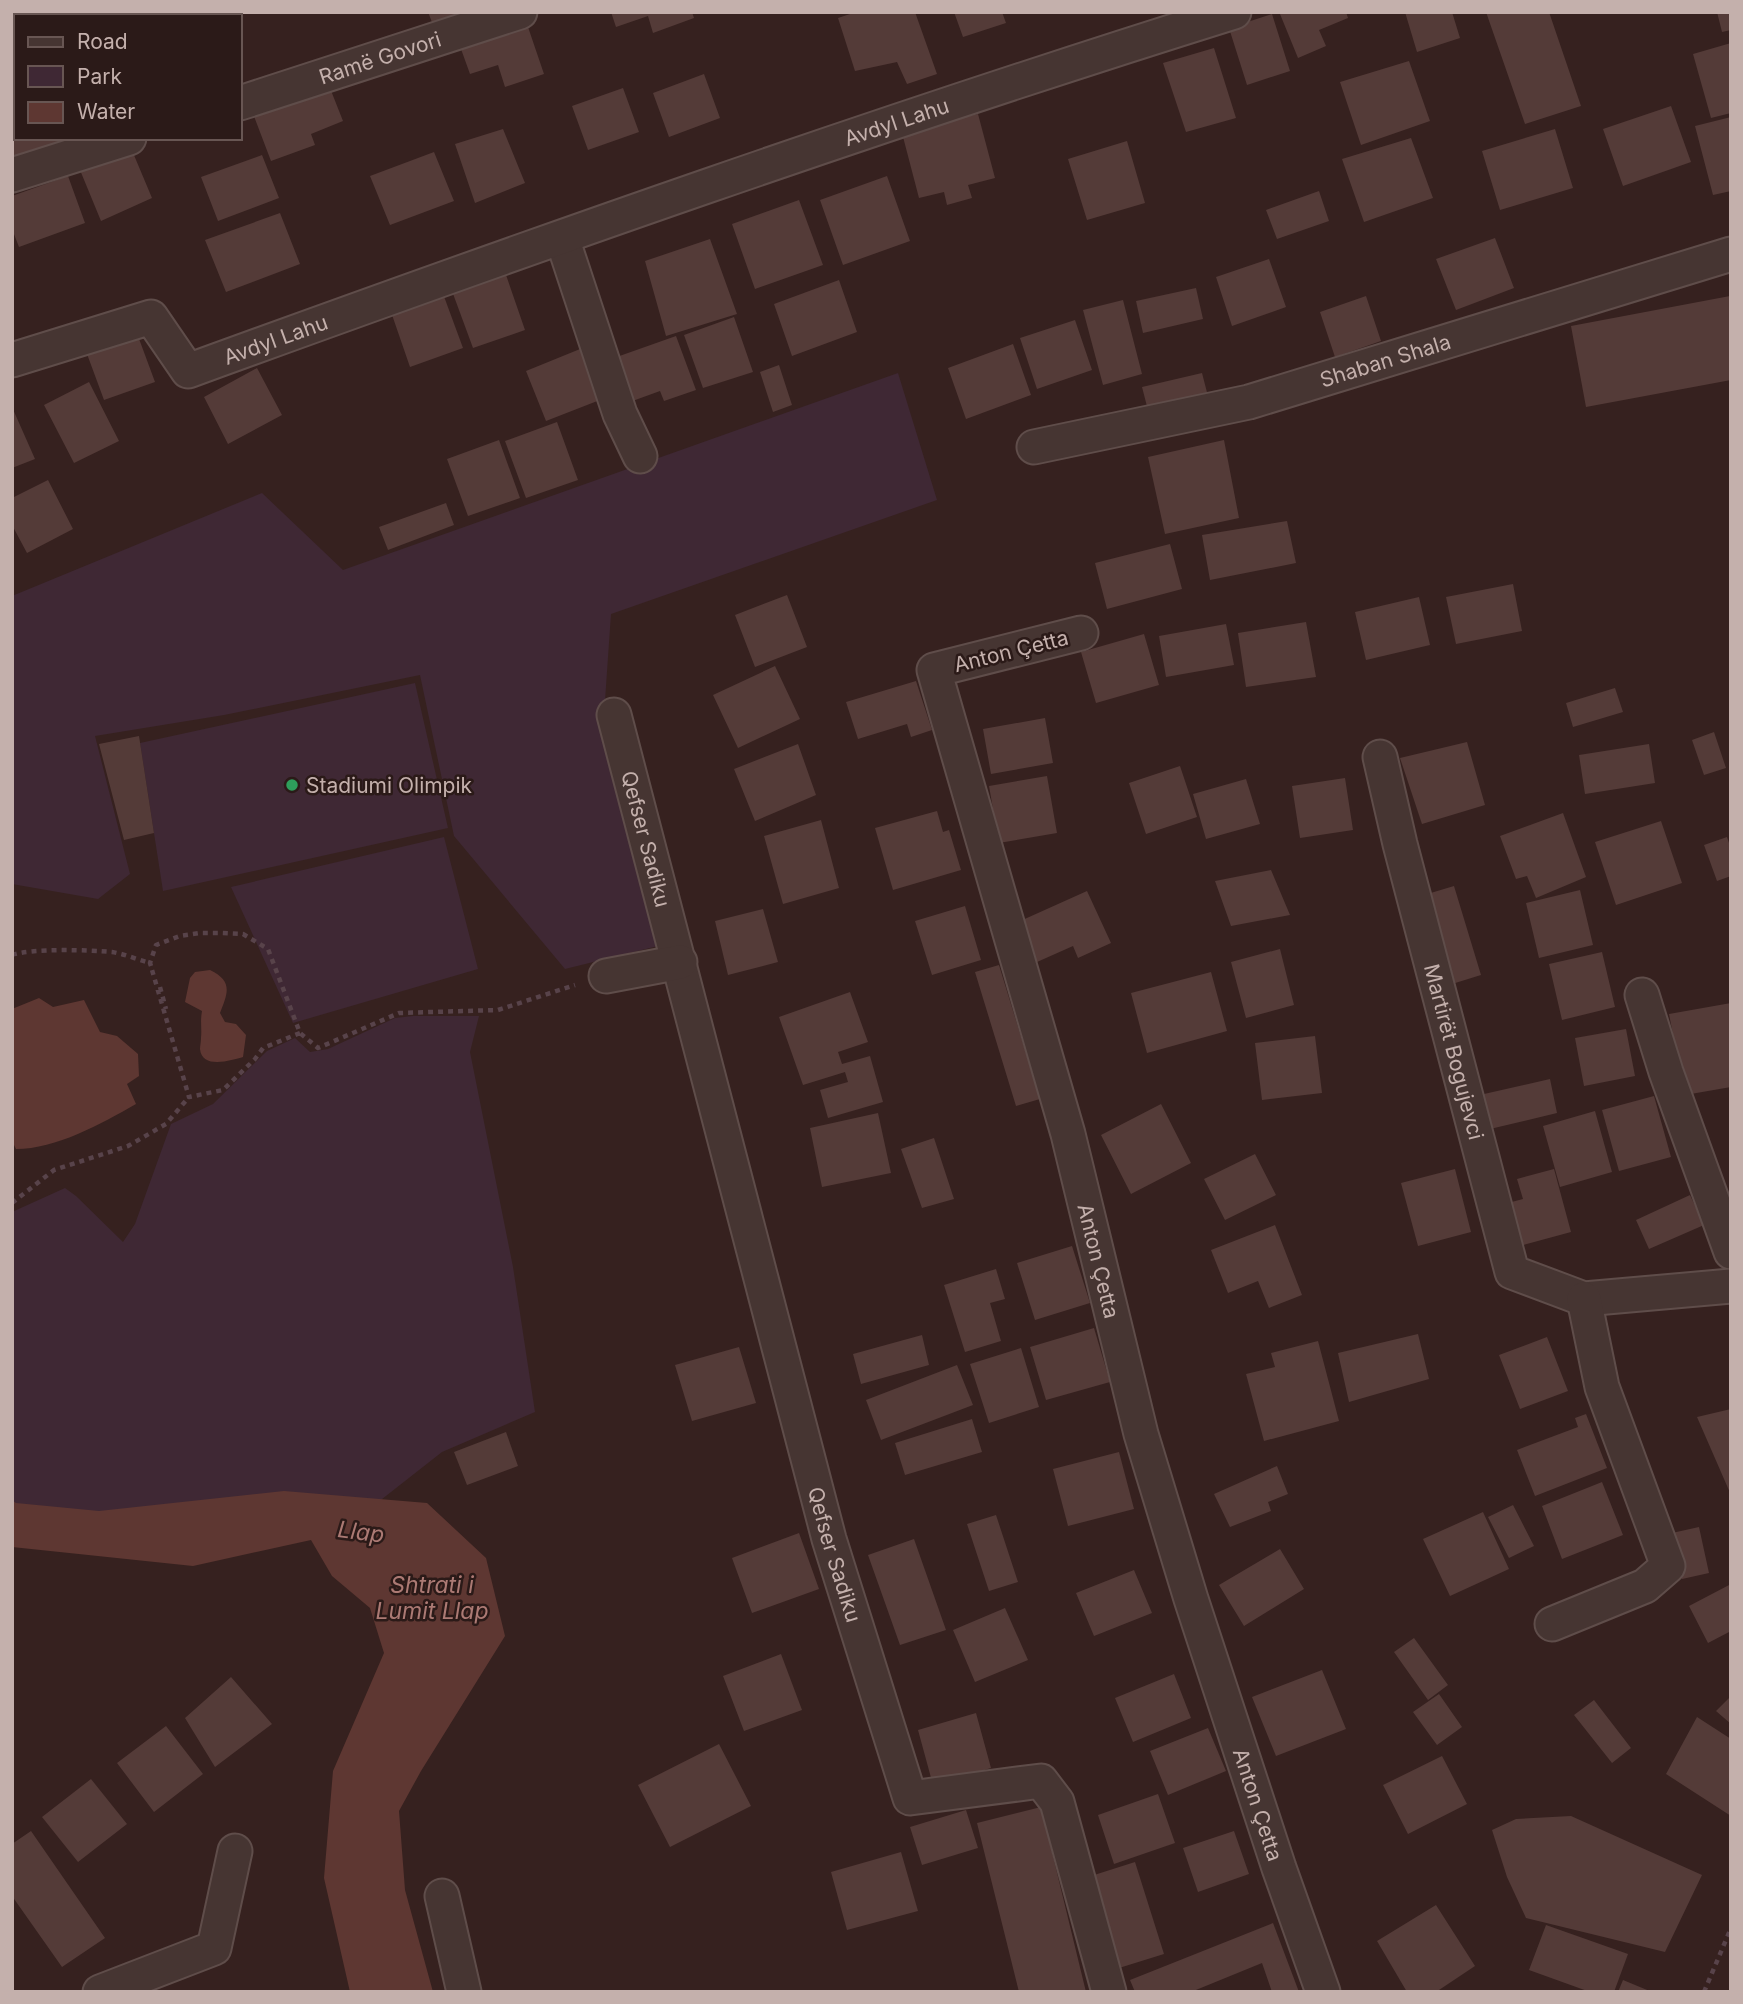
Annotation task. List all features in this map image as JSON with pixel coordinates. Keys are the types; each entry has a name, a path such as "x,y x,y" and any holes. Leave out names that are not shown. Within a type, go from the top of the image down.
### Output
{"street":[{"name":"Ramë Govori","path":"242,102 520,12"},
{"name":"Avdyl Lahu","path":"12,360 150,317 188,371 712,183 1234,12"},
{"path":"12,175 123,140"},
{"path":"562,238 620,414 640,456"},
{"name":"Shaban Shala","path":"1034,447 1250,402 1731,254"},
{"name":"Anton Çetta","path":"1081,633 934,670 1068,1134 1141,1433 1195,1612 1279,1868 1323,1992"},
{"name":"Qefser Sadiku","path":"614,715 830,1539 910,1798 1041,1781 1057,1802 1109,1992"},
{"name":"Martirët Bogujevci","path":"1380,757 1400,844 1512,1272 1584,1299 1731,1286"},
{"path":"606,976 680,962"},
{"path":"1642,995 1665,1072 1731,1252"},
{"path":"1552,1624 1645,1586 1668,1566 1602,1387 1584,1299"},
{"path":"100,1992 214,1948 235,1851"},
{"path":"442,1896 464,1992"}],"path":[{"path":"190,1097 174,1049 163,996 150,963 156,944 180,936 200,933 243,934 268,949 300,1033 318,1048 399,1013 498,1010 606,976"},
{"path":"12,955 20,952 114,952 150,963"},
{"path":"12,1203 54,1170 128,1146 166,1124 190,1097 223,1090 263,1048 300,1033"},
{"path":"1704,1992 1731,1928"}],"green space":[{"path":"898,373 937,500 611,614 604,715 662,945 565,969 454,836 420,675 224,715 95,736 130,874 98,899 12,884 12,596 262,493 343,570"},
{"name":"Stadiumi Olimpik","path":"415,683 448,828 163,891 140,743"},
{"path":"444,837 478,969 293,1023 231,887"},
{"path":"479,1016 470,1052 513,1267 535,1412 442,1452 377,1503 12,1518 12,1212 65,1188 123,1242 135,1224 171,1124 213,1104 267,1051 295,1038 310,1052 328,1049 395,1018"}],"water":[{"path":"210,970 222,979 227,988 220,1013 225,1022 236,1024 246,1035 243,1057 212,1062 202,1055 202,1011 185,1002 190,978 195,972"},
{"path":"39,998 53,1007 84,1000 100,1032 117,1036 138,1054 139,1076 127,1084 136,1104 62,1140 16,1149 12,1141 12,1009"},
{"name":"Shtrati i Lumit Llap","path":"284,1491 427,1503 486,1558 505,1636 399,1811 405,1890 433,1992 350,1992 324,1878 333,1771 384,1653 370,1608 332,1576 311,1540 193,1566 12,1547 12,1500 16,1503 99,1511"}],"building":[{"path":"428,12 478,12 435,30"},
{"path":"611,12 692,12 694,18 653,33 648,16 616,27"},
{"path":"856,12 915,12 937,74 907,84 897,62 855,71 838,18"},
{"path":"954,12 1002,12 1006,23 963,37"},
{"path":"1346,12 1348,18 1319,30 1326,46 1298,58 1280,14"},
{"path":"1405,12 1452,12 1460,38 1417,52"},
{"path":"1486,12 1549,12 1581,106 1525,124"},
{"path":"1717,12 1731,12 1731,30 1722,32"},
{"path":"1272,14 1290,71 1247,85 1229,28"},
{"path":"528,27 544,74 505,87 498,65 470,74 461,49"},
{"path":"1731,43 1731,113 1711,118 1693,54"},
{"path":"1214,48 1236,118 1186,132 1163,63"},
{"path":"1409,61 1430,121 1361,145 1340,82"},
{"path":"704,74 720,118 669,137 653,93"},
{"path":"328,83 343,121 311,134 315,145 271,161 252,111"},
{"path":"623,88 639,132 588,150 572,106"},
{"path":"12,91 14,140 61,140 63,149 12,164"},
{"path":"1671,106 1691,162 1623,186 1603,129"},
{"path":"978,114 995,178 968,185 972,198 947,205 944,192 919,198 902,133"},
{"path":"1731,117 1731,191 1713,195 1695,126"},
{"path":"503,129 525,183 475,203 455,144"},
{"path":"1555,129 1573,188 1500,210 1482,151"},
{"path":"1411,138 1433,198 1364,222 1342,159"},
{"path":"1127,141 1145,203 1087,220 1068,159"},
{"path":"131,148 152,198 101,221 80,170"},
{"path":"434,152 454,201 390,225 370,176"},
{"path":"262,155 279,198 218,221 201,177"},
{"path":"68,176 85,223 19,247 12,229 12,196"},
{"path":"887,176 910,241 843,265 820,200"},
{"path":"1319,191 1329,221 1277,239 1266,210"},
{"path":"799,200 823,265 755,289 732,224"},
{"path":"280,213 300,264 226,292 205,240"},
{"path":"1495,238 1514,288 1456,310 1436,259"},
{"path":"710,239 737,314 666,336 645,261"},
{"path":"1269,259 1286,307 1232,326 1216,277"},
{"path":"505,272 525,330 473,348 452,291"},
{"path":"839,280 857,332 792,356 774,304"},
{"path":"1196,288 1203,319 1143,333 1136,301"},
{"path":"442,291 463,348 410,367 390,309"},
{"path":"1366,296 1381,341 1335,357 1320,312"},
{"path":"1730,296 1731,380 1586,407 1571,326"},
{"path":"1123,300 1142,374 1103,385 1083,310"},
{"path":"734,317 753,372 703,388 684,335"},
{"path":"1075,320 1092,370 1037,389 1020,338"},
{"path":"138,336 155,382 104,400 87,354"},
{"path":"676,336 696,390 664,401 660,391 627,403 611,359"},
{"path":"1013,344 1031,395 966,419 948,368"},
{"path":"585,347 605,398 546,421 526,371"},
{"path":"779,365 792,405 773,412 760,372"},
{"path":"257,368 282,415 228,444 204,397"},
{"path":"1202,373 1210,404 1150,418 1142,387"},
{"path":"89,382 119,441 74,463 44,405"},
{"path":"12,407 35,459 12,468"},
{"path":"557,422 578,480 526,498 505,441"},
{"path":"499,440 520,498 468,516 447,459"},
{"path":"1224,440 1239,518 1165,534 1148,457"},
{"path":"48,480 73,529 27,553 12,525 12,498"},
{"path":"446,503 454,525 388,550 379,527"},
{"path":"1287,521 1296,563 1210,580 1202,535"},
{"path":"1170,544 1182,589 1107,609 1095,563"},
{"path":"1513,584 1522,631 1456,644 1446,597"},
{"path":"787,595 807,647 755,667 735,615"},
{"path":"1419,597 1430,645 1366,660 1355,612"},
{"path":"1306,622 1316,677 1246,687 1238,633"},
{"path":"1226,624 1234,665 1166,677 1159,636"},
{"path":"1144,634 1159,685 1096,703 1081,652"},
{"path":"775,666 800,719 738,748 713,695"},
{"path":"916,681 932,730 911,737 907,724 858,739 846,702"},
{"path":"1615,688 1623,712 1573,727 1566,703"},
{"path":"1045,718 1053,763 991,774 983,729"},
{"path":"1714,732 1726,768 1704,775 1692,740"},
{"path":"139,736 154,833 124,840 99,744"},
{"path":"1467,742 1485,805 1422,824 1400,758"},
{"path":"798,744 816,795 755,821 734,769"},
{"path":"1649,744 1655,783 1585,794 1579,755"},
{"path":"1180,766 1197,817 1146,834 1129,783"},
{"path":"1047,776 1057,833 999,843 989,786"},
{"path":"1345,778 1353,830 1300,838 1292,786"},
{"path":"1246,779 1260,824 1206,839 1193,794"},
{"path":"937,811 943,832 949,830 961,870 893,890 875,828"},
{"path":"1563,813 1586,877 1536,898 1527,876 1516,879 1500,836"},
{"path":"821,820 839,888 783,904 764,836"},
{"path":"1661,821 1682,883 1616,905 1595,842"},
{"path":"1727,837 1731,849 1731,876 1717,881 1704,845"},
{"path":"1271,870 1290,915 1231,926 1215,881"},
{"path":"1454,886 1481,975 1452,984 1424,895"},
{"path":"1580,890 1593,945 1539,958 1526,903"},
{"path":"1087,891 1111,943 1078,958 1073,946 1037,962 1018,922"},
{"path":"965,906 981,960 932,975 915,921"},
{"path":"763,909 778,962 728,975 715,921"},
{"path":"1280,949 1294,1005 1246,1018 1231,962"},
{"path":"1602,952 1615,1007 1562,1020 1549,964"},
{"path":"999,965 1040,1099 1016,1106 975,972"},
{"path":"1211,972 1227,1031 1147,1053 1131,993"},
{"path":"850,992 868,1042 838,1052 842,1064 870,1056 883,1102 828,1118 820,1090 848,1082 845,1072 803,1085 779,1017"},
{"path":"1731,1003 1731,1087 1685,1095 1669,1014"},
{"path":"1626,1029 1635,1076 1584,1086 1575,1038"},
{"path":"1315,1036 1322,1093 1262,1100 1255,1043"},
{"path":"1550,1079 1557,1113 1490,1129 1484,1094"},
{"path":"1654,1096 1671,1157 1619,1171 1602,1110"},
{"path":"1161,1104 1191,1163 1131,1194 1101,1135"},
{"path":"1595,1111 1612,1172 1560,1187 1543,1126"},
{"path":"878,1113 891,1173 822,1187 810,1128"},
{"path":"934,1138 954,1199 922,1208 901,1149"},
{"path":"1255,1154 1276,1195 1225,1220 1204,1179"},
{"path":"1455,1169 1471,1232 1418,1246 1401,1183"},
{"path":"1554,1169 1571,1232 1516,1247 1504,1204 1523,1199 1517,1179"},
{"path":"1690,1195 1704,1225 1649,1249 1636,1220"},
{"path":"1275,1225 1302,1295 1269,1308 1258,1281 1228,1293 1211,1250"},
{"path":"1072,1246 1090,1303 1035,1320 1017,1263"},
{"path":"996,1269 1005,1299 990,1303 1001,1341 965,1352 944,1285"},
{"path":"1094,1328 1110,1382 1046,1400 1030,1347"},
{"path":"1418,1334 1429,1379 1349,1402 1338,1353"},
{"path":"922,1335 929,1365 861,1384 853,1354"},
{"path":"1547,1337 1568,1391 1520,1409 1499,1355"},
{"path":"1318,1341 1339,1421 1264,1441 1246,1374 1275,1367 1271,1353"},
{"path":"739,1347 756,1403 692,1421 675,1365"},
{"path":"1021,1348 1039,1407 989,1423 970,1364"},
{"path":"957,1365 973,1405 881,1440 866,1400"},
{"path":"1731,1409 1731,1495 1697,1417"},
{"path":"1586,1414 1607,1468 1535,1496 1517,1450 1578,1427 1575,1418"},
{"path":"972,1419 982,1452 905,1475 895,1443"},
{"path":"506,1432 518,1466 467,1485 454,1452"},
{"path":"1119,1452 1134,1509 1068,1526 1053,1469"},
{"path":"1277,1466 1288,1494 1268,1502 1271,1511 1230,1527 1214,1494"},
{"path":"1602,1482 1623,1535 1562,1559 1542,1506"},
{"path":"1513,1505 1534,1546 1509,1558 1488,1517"},
{"path":"1483,1512 1509,1569 1450,1596 1423,1539"},
{"path":"996,1515 1018,1582 989,1591 967,1524"},
{"path":"1699,1527 1709,1573 1682,1579 1672,1533"},
{"path":"799,1533 819,1589 752,1613 732,1558"},
{"path":"914,1539 946,1630 900,1645 868,1555"},
{"path":"1280,1549 1304,1589 1244,1626 1219,1585"},
{"path":"1134,1570 1152,1613 1094,1636 1076,1593"},
{"path":"1731,1584 1731,1631 1708,1643 1689,1606"},
{"path":"1005,1608 1028,1660 975,1682 953,1630"},
{"path":"1414,1638 1448,1685 1428,1700 1394,1652"},
{"path":"781,1654 802,1710 744,1731 723,1676"},
{"path":"1322,1670 1346,1729 1276,1756 1252,1697"},
{"path":"1174,1674 1191,1718 1133,1742 1115,1698"},
{"path":"231,1677 272,1724 215,1767 185,1718"},
{"path":"1439,1694 1462,1727 1437,1745 1413,1712"},
{"path":"1731,1696 1731,1724 1716,1711"},
{"path":"1594,1700 1631,1748 1612,1763 1574,1715"},
{"path":"976,1713 991,1768 933,1785 918,1730"},
{"path":"1697,1717 1731,1739 1731,1816 1666,1774"},
{"path":"166,1726 203,1774 154,1812 117,1763"},
{"path":"1208,1728 1226,1771 1168,1795 1150,1751"},
{"path":"719,1744 751,1806 670,1847 638,1785"},
{"path":"1442,1756 1467,1804 1408,1834 1383,1785"},
{"path":"91,1779 127,1824 78,1862 42,1817"},
{"path":"1158,1794 1175,1843 1114,1864 1098,1815"},
{"path":"1041,1807 1086,1992 1019,1992 977,1823"},
{"path":"966,1810 978,1848 922,1865 910,1827"},
{"path":"1571,1816 1702,1875 1665,1952 1526,1918 1507,1877 1492,1830 1516,1819"},
{"path":"31,1831 105,1938 62,1967 12,1896 12,1844"},
{"path":"1234,1831 1249,1874 1198,1892 1183,1848"},
{"path":"901,1852 918,1911 847,1930 831,1872"},
{"path":"1135,1862 1164,1954 1119,1968 1091,1876"},
{"path":"1436,1905 1475,1966 1436,1992 1407,1992 1377,1941"},
{"path":"1273,1923 1299,1992 1272,1992 1262,1963 1191,1992 1135,1992 1130,1980"},
{"path":"1546,1925 1628,1954 1614,1992 1590,1992 1529,1970"},
{"path":"1623,1980 1652,1992 1618,1992"}],"place":[{"name":"Stadiumi Olimpik","path":"292,785"}],"water label":[{"name":"Llap","path":"361,1532"}]}
